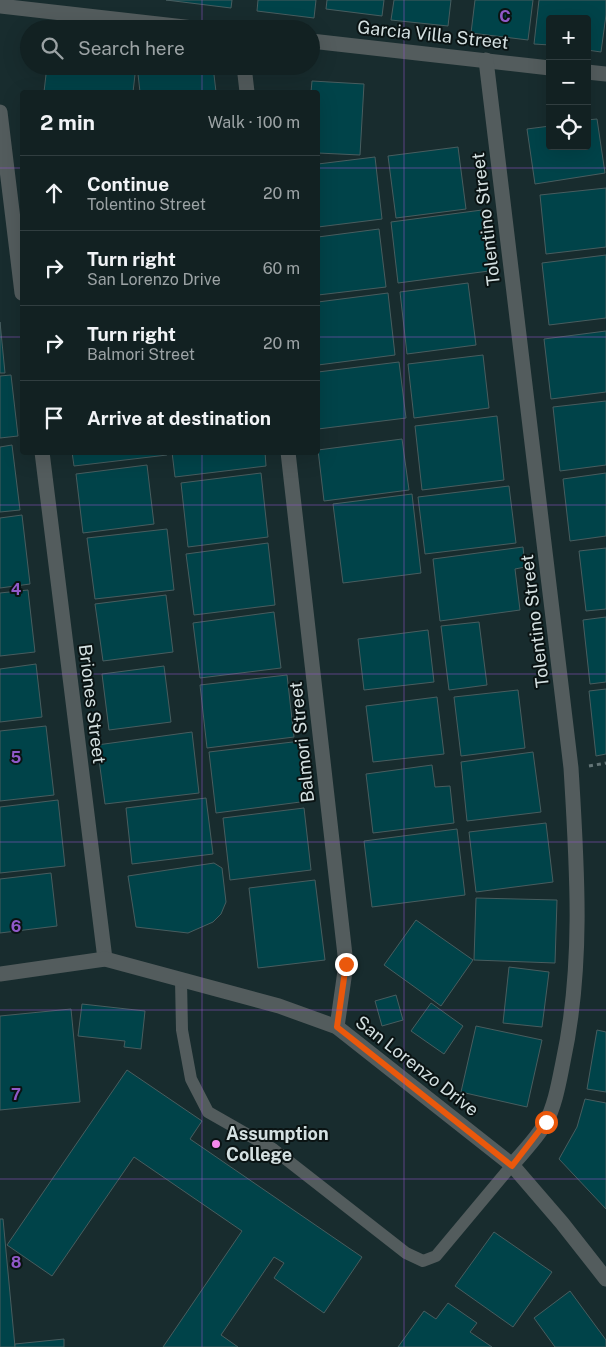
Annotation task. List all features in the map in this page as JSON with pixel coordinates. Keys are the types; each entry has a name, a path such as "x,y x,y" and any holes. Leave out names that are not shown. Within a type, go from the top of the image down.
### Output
{"street":[{"path":"0,6 123,20"},
{"name":"Garcia Villa Street","path":"320,42 546,68"},
{"name":"Tolentino Street","path":"486,60 571,768 576,850 578,933 571,1028 558,1087 546,1122 512,1166"},
{"path":"591,72 606,74"},
{"path":"245,75 247,90"},
{"path":"0,112 20,277"},
{"name":"Briones Street","path":"42,455 105,959"},
{"name":"Balmori Street","path":"288,455 346,964 337,1027"},
{"name":"San Lorenzo Drive","path":"0,974 105,959 279,1006 337,1027 512,1166 606,1279"}],"lane":[{"path":"182,980 182,1030 191,1079 208,1112 274,1149 406,1253 423,1261 436,1256 472,1216 512,1166"}],"building":[{"path":"166,0 232,0 231,8"},
{"path":"258,0 316,0 314,18 257,11"},
{"path":"327,0 384,0 382,16 326,9"},
{"path":"394,0 451,0 448,26 391,20"},
{"path":"475,0 533,0 528,40 471,33"},
{"path":"539,0 606,0 601,52 591,51 591,15 546,15 546,45 534,44"},
{"path":"46,75 135,75 133,90 44,90"},
{"path":"138,75 214,75 216,90 140,90"},
{"path":"312,81 364,84 360,155 320,153 320,90 311,90"},
{"path":"597,119 605,173 535,184 527,129 546,127 546,150 591,150 591,120"},
{"path":"458,147 466,209 396,218 388,156"},
{"path":"375,157 382,219 320,227 320,164"},
{"path":"606,188 606,247 546,254 540,195"},
{"path":"482,210 489,271 398,283 391,222"},
{"path":"379,229 386,287 320,295 320,237"},
{"path":"606,255 606,318 549,325 542,263"},
{"path":"468,283 476,345 407,354 400,292"},
{"path":"388,293 395,355 320,365 320,302"},
{"path":"0,322 5,373 0,373"},
{"path":"606,331 606,392 551,399 544,339"},
{"path":"483,355 489,408 414,418 408,364"},
{"path":"399,362 406,418 320,429 320,372"},
{"path":"11,375 18,436 0,438 0,376"},
{"path":"606,401 606,465 560,471 553,407"},
{"path":"497,416 504,480 422,490 415,426"},
{"path":"402,439 409,490 324,501 319,455 320,450"},
{"path":"12,445 20,510 0,512 0,447"},
{"path":"72,455 167,455 74,466"},
{"path":"172,455 265,455 266,466 175,477"},
{"path":"147,465 154,524 83,533 76,474"},
{"path":"261,473 268,537 188,547 181,483"},
{"path":"606,473 606,536 570,541 563,479"},
{"path":"509,486 516,543 425,554 418,497"},
{"path":"412,494 421,573 343,583 333,504"},
{"path":"22,515 30,584 0,588 0,518"},
{"path":"167,529 174,590 95,599 87,538"},
{"path":"268,543 275,605 194,615 186,554"},
{"path":"523,547 525,567 515,569 520,610 440,621 433,559"},
{"path":"606,548 606,609 586,611 579,551"},
{"path":"28,590 35,652 0,656 0,593"},
{"path":"166,595 173,652 103,661 95,604"},
{"path":"274,612 281,668 200,678 193,623"},
{"path":"606,617 606,682 590,684 583,620"},
{"path":"479,622 487,685 449,690 441,626"},
{"path":"428,630 434,682 364,690 358,639"},
{"path":"36,664 42,717 0,722 0,669"},
{"path":"164,666 171,722 109,730 102,674"},
{"path":"287,675 294,737 207,748 200,685"},
{"path":"606,689 606,754 596,756 589,691"},
{"path":"518,690 525,748 461,756 454,697"},
{"path":"437,697 444,754 373,762 366,706"},
{"path":"46,726 54,795 0,801 0,731"},
{"path":"192,732 199,793 105,804 97,745"},
{"path":"301,741 308,801 216,813 209,752"},
{"path":"533,752 541,812 467,821 461,762"},
{"path":"432,765 435,787 450,786 454,823 373,833 366,774"},
{"path":"206,798 213,854 132,864 126,808"},
{"path":"58,800 65,866 0,873 0,807"},
{"path":"304,808 311,870 230,880 223,818"},
{"path":"546,823 553,882 476,892 469,832"},
{"path":"457,829 465,895 372,907 364,841"},
{"path":"214,863 222,868 226,902 221,914 213,922 188,933 136,927 128,876"},
{"path":"51,873 57,926 0,933 0,879"},
{"path":"315,880 325,960 258,968 249,888"},
{"path":"476,898 557,900 555,963 474,960"},
{"path":"416,920 473,960 441,1006 384,965"},
{"path":"509,967 549,972 542,1027 503,1023"},
{"path":"396,995 403,1020 382,1026 375,1001"},
{"path":"431,1003 463,1026 444,1054 411,1031"},
{"path":"82,1004 145,1011 141,1049 124,1047 125,1041 78,1036"},
{"path":"71,1009 80,1102 0,1110 0,1016"},
{"path":"476,1026 542,1040 527,1107 461,1092"},
{"path":"597,1030 606,1032 606,1092 587,1089"},
{"path":"127,1070 202,1121 190,1139 362,1257 324,1313 274,1278 284,1263 274,1257 221,1335 238,1347 163,1347 242,1231 134,1157 52,1276 7,1245"},
{"path":"585,1099 606,1103 606,1209 559,1159 577,1127"},
{"path":"0,1219 3,1219 15,1347 0,1347"},
{"path":"494,1232 552,1272 513,1327 455,1286"},
{"path":"570,1291 606,1340 606,1347 555,1347 534,1318"},
{"path":"448,1303 477,1323 470,1332 492,1347 398,1347 424,1311 436,1319"},
{"path":"64,1339 64,1347 15,1347 15,1344"}],"place":[{"name":"Assumption College","path":"216,1144"}],"route":[{"path":"346,964 337,1027 512,1166 546,1122"}]}
